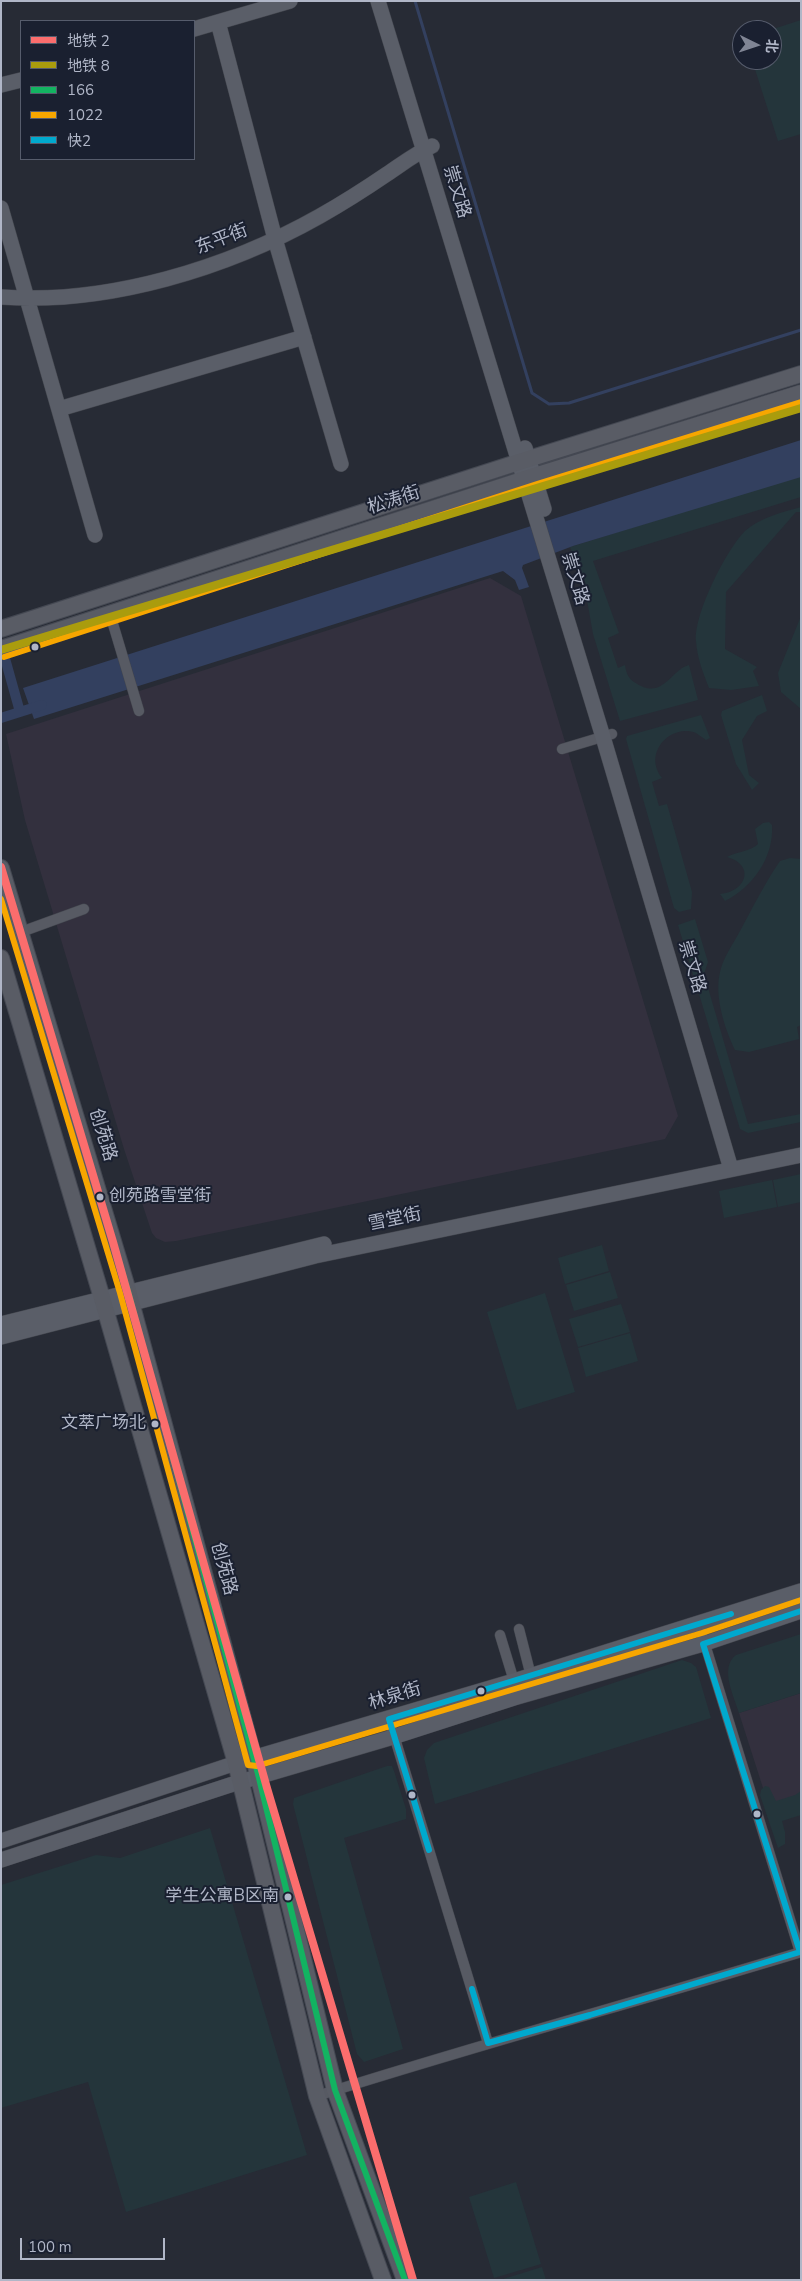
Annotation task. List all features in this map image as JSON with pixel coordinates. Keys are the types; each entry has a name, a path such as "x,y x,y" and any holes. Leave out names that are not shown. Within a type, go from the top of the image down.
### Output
{"main road":[{"name":"松涛街","path":"4,628 524,460 801,374"},
{"name":"松涛街","path":"7,647 529,478 801,393"},
{"name":"创苑路","path":"1,868 129,1298 254,1758 335,2090 405,2280"},
{"path":"1,958 104,1304 236,1763 239,1782 316,2096 383,2280"}],"street":[{"path":"195,29 290,1"},
{"name":"崇文路","path":"378,1 428,148 524,460 602,737 734,1164"},
{"name":"崇文路","path":"389,1 428,148"},
{"path":"218,22 275,239 341,464"},
{"path":"1,86 20,80"},
{"name":"东平街","path":"1,297 27,299 85,296 154,283 213,264 275,239 319,217 428,148"},
{"path":"1,208 95,535"},
{"path":"58,409 304,337"},
{"path":"110,614 139,711"},
{"path":"565,748 602,737"},
{"path":"21,932 84,910"},
{"name":"雪堂街","path":"1,1324 104,1304 734,1164 801,1145"},
{"name":"雪堂街","path":"734,1164 801,1155"},
{"name":"雪堂街","path":"1,1337 104,1304"},
{"name":"林泉街","path":"1,1841 236,1763 532,1676 699,1625 801,1591"},
{"name":"林泉街","path":"1,1860 258,1776 393,1737 531,1693 703,1644 801,1611"},
{"path":"316,2096 488,2043 800,1952 703,1644 699,1625"},
{"path":"519,1629 532,1676"},
{"path":"500,1635 514,1681"},
{"path":"389,1719 488,2043"}],"shaded area":[{"path":"801,20 801,134 778,141 755,70 782,70 782,26"},
{"path":"801,475 801,497 593,561 619,633 608,638 618,668 625,665 628,675 632,680 644,687 652,688 659,687 682,668 689,665 698,700 620,721 593,634 584,583 570,547"},
{"path":"801,507 801,512 796,512 726,592 725,649 757,667 753,671 759,686 731,690 709,688 698,653 697,629 706,599 721,567 737,540 751,526 772,516"},
{"path":"490,578 521,596 678,1116 665,1139 176,1241 165,1242 156,1238 152,1233 124,1149 25,820 6,734"},
{"path":"801,616 801,709 781,692 778,673"},
{"path":"762,695 767,711 757,716 742,740 749,775 759,783 752,790 736,764 721,715 722,711"},
{"path":"701,715 710,738 706,740 696,733 687,731 677,732 669,736 657,750 655,759 662,778 652,782 659,806 667,804 692,892 691,909 679,912 674,908 626,739 627,736"},
{"path":"769,822 772,825 772,837 760,870 744,888 725,901 720,894 736,889 744,878 742,866 727,857 748,850 758,844 755,829 763,823"},
{"path":"790,858 801,859 801,1025 797,1027 799,1039 749,1052 735,1050 724,1023 719,1002 718,992 721,967 759,895 780,861"},
{"path":"695,919 708,962 704,974 748,1124 801,1114 801,1122 748,1133 740,1129 678,925"},
{"path":"801,1174 801,1202 778,1207 773,1180"},
{"path":"772,1180 777,1207 724,1218 719,1191"},
{"path":"602,1245 609,1271 565,1284 558,1258"},
{"path":"610,1272 618,1298 574,1311 566,1285"},
{"path":"545,1293 575,1392 517,1410 487,1312"},
{"path":"621,1304 630,1332 578,1347 569,1319"},
{"path":"630,1333 638,1361 586,1377 578,1348"},
{"path":"801,1634 801,1693 739,1713 729,1682 728,1675 731,1661 736,1655"},
{"path":"682,1660 696,1667 711,1718 435,1804 424,1758 427,1750 434,1743"},
{"path":"801,1693 801,1806 772,1816 739,1713"},
{"path":"387,1766 392,1766 394,1771 406,1809 406,1819 344,1838 403,2049 364,2062 357,2054 293,1804 294,1798"},
{"path":"765,1786 769,1787 776,1801 801,1791 801,1815 782,1821 785,1832 785,1844 778,1848 760,1795 761,1790"},
{"path":"210,1828 307,2155 126,2212 88,2082 1,2108 1,1885 96,1855 120,1858"},
{"path":"516,2182 541,2264 494,2278 469,2197"},
{"path":"542,2267 546,2280 500,2280"}],"water":[{"path":"801,440 801,477 573,546 523,565 522,568 529,587 519,590 515,580 503,571 34,719 23,688"}],"waterway":[{"path":"415,1 532,393 549,404 569,403 801,330"},
{"path":"1,644 20,712"},
{"path":"1,718 42,705"}],"metro line":[{"name":"8","path":"1,650 801,408"},
{"name":"2","path":"1,867 113,1242 267,1788 413,2280"}],"transit line":[{"name":"1022","path":"4,657 537,484 801,402"},
{"name":"166","path":"1,869 128,1291 258,1774 335,2090 405,2280"},
{"name":"1022","path":"1,899 120,1293 248,1765 257,1766 702,1633 801,1600"},
{"name":"快2","path":"472,1989 488,2043 590,2015 800,1952 703,1644 801,1611"},
{"name":"快2","path":"429,1850 389,1719 731,1614"}],"place":[{"name":"创苑路雪堂街","path":"100,1197"},
{"name":"文萃广场北","path":"155,1424"},
{"name":"学生公寓B区南","path":"288,1897"}]}
